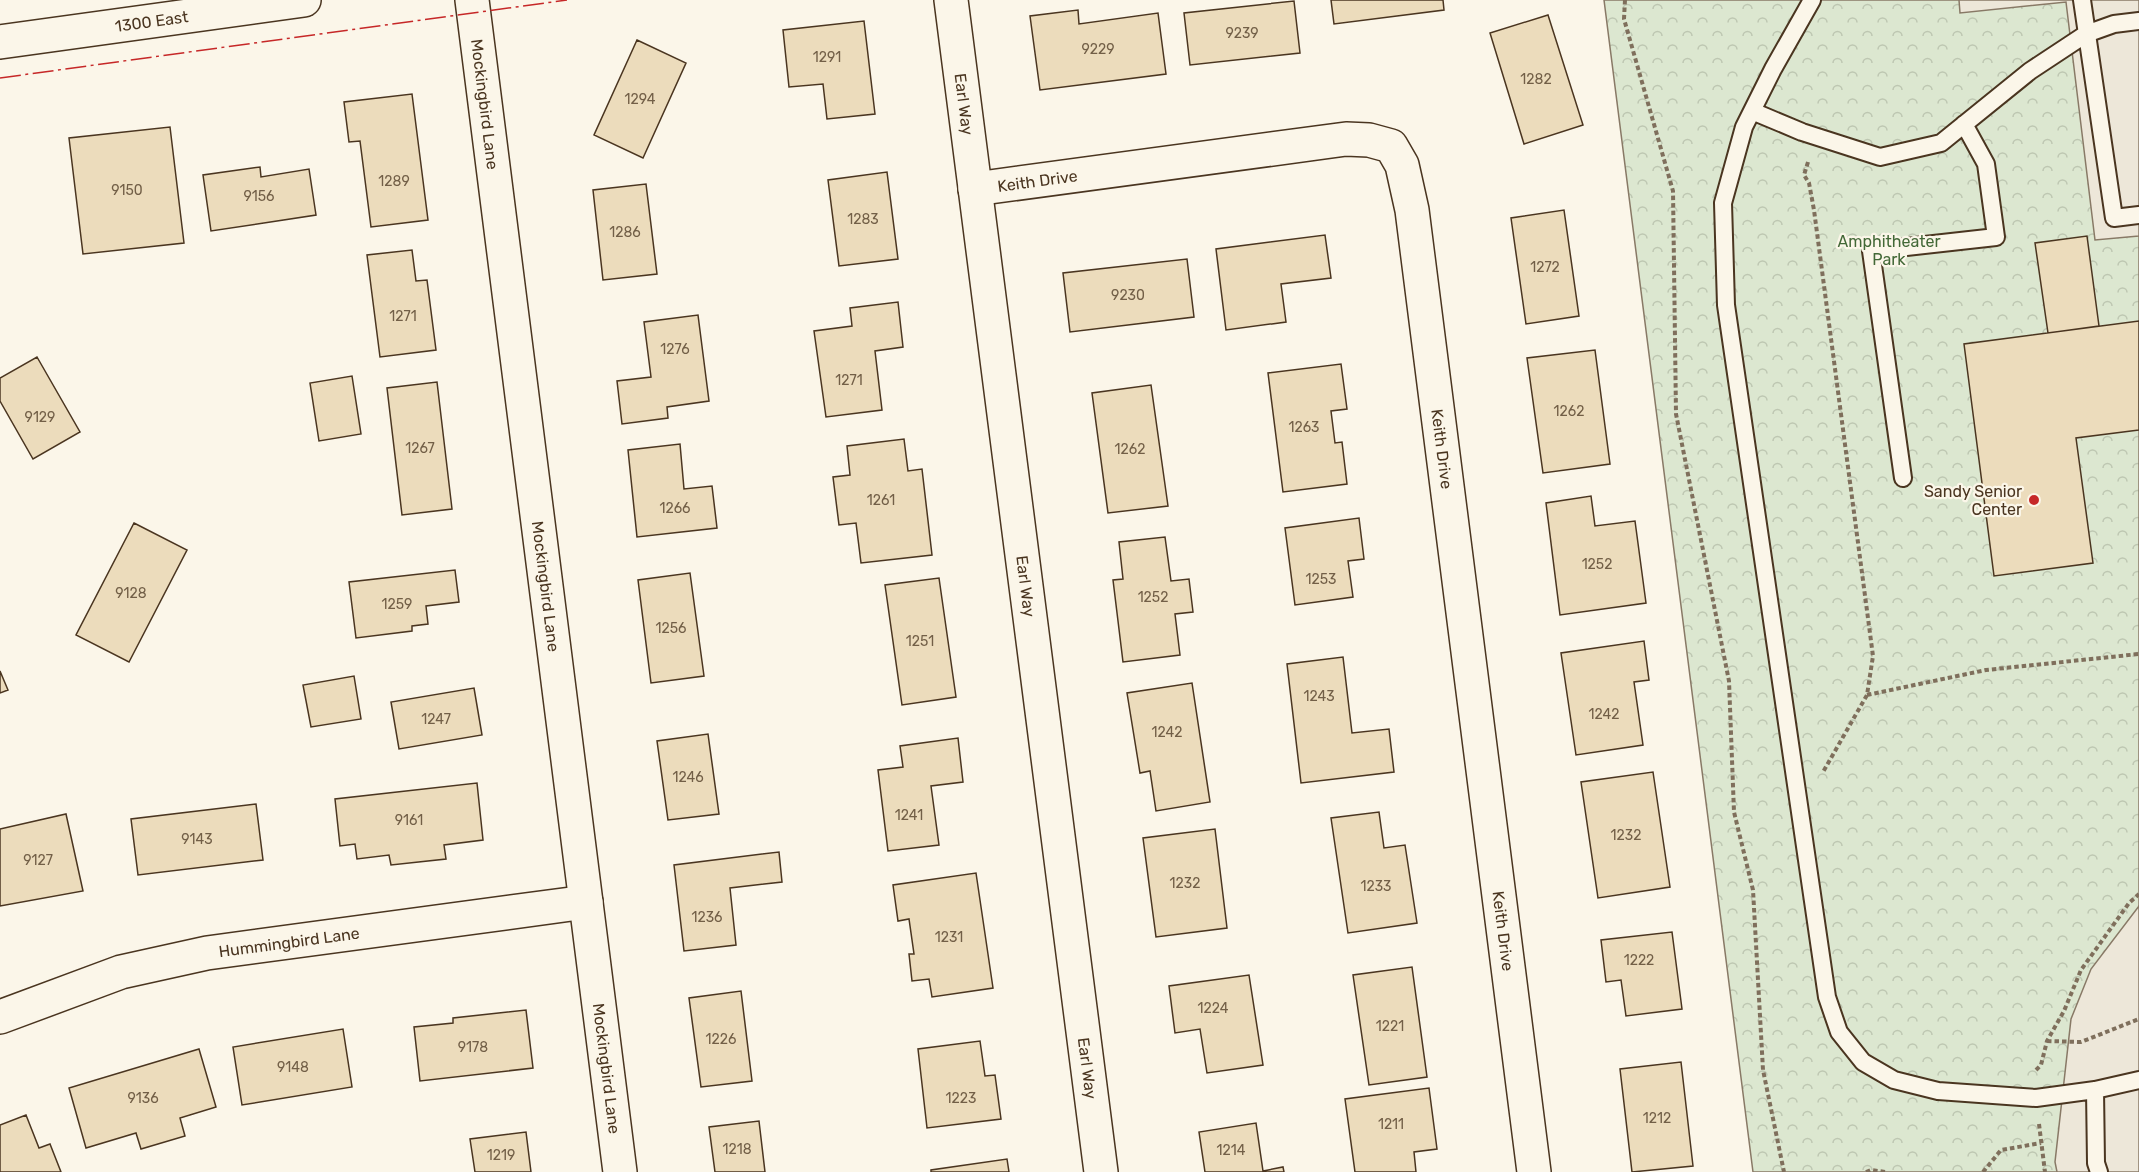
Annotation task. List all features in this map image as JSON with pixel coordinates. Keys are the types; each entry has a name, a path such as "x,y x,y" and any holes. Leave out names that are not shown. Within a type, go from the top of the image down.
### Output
{"street":[{"name":"1300 East","path":"0,42 304,0"},
{"name":"Mockingbird Lane","path":"472,0 620,1172"},
{"name":"Earl Way","path":"951,0 1101,1172"},
{"name":"Keith Drive","path":"975,189 1346,139 1369,140 1390,146 1402,165 1412,210 1534,1172"},
{"name":"Hummingbird Lane","path":"0,1017 121,972 207,953 586,902"}],"lane":[{"path":"1812,0 1744,127 1724,203 1726,305 1827,997 1839,1032 1863,1062 1894,1080 1938,1091 2036,1098 2095,1090 2139,1080"},
{"path":"2082,0 2114,218 2139,214"},
{"path":"1752,111 1815,136 1880,157 1941,143 2031,71 2086,34 2114,24 2139,21"},
{"path":"1903,478 1871,251 1996,237 1986,164 1964,124"},
{"path":"2095,1090 2096,1163 2100,1172"}],"path":[{"path":"1625,0 1624,19 1673,191 1676,414 1729,681 1734,812 1754,890 1763,1070 1784,1172"},
{"path":"1815,136 1804,175 1809,183 1814,210 1873,656 1867,695 1821,774"},
{"path":"1867,695 1986,670 2139,654"},
{"path":"2033,1073 2041,1065 2047,1041 2064,1011 2081,970 2129,903 2139,894"},
{"path":"2047,1041 2081,1042 2139,1019"},
{"path":"1983,1172 2001,1150 2041,1143"},
{"path":"1866,1172 1871,1170 1886,1172"}],"green space":[{"name":"Amphitheater Park","path":"1604,0 2139,0 2139,1172 1753,1172"}],"shaded area":[{"path":"1959,0 2139,0 2139,236 2095,240 2066,2 1960,13"},
{"path":"2139,906 2139,1172 2057,1172 2055,1162 2071,1019 2091,969"}],"building":[{"path":"1331,0 1443,0 1444,10 1334,24"},
{"path":"1294,1 1300,53 1190,65 1184,13"},
{"path":"1078,10 1079,24 1158,13 1166,74 1040,90 1030,16"},
{"path":"1548,15 1583,125 1524,144 1490,33"},
{"path":"864,21 875,114 827,119 823,84 789,87 783,30"},
{"path":"637,40 686,63 643,158 594,135"},
{"path":"412,94 428,220 371,227 360,141 349,142 344,102"},
{"path":"170,127 184,243 83,254 69,138"},
{"path":"260,167 261,177 309,169 316,215 211,231 203,175"},
{"path":"887,172 898,259 839,266 828,180"},
{"path":"646,184 657,274 603,280 593,190"},
{"path":"1564,210 1579,316 1526,324 1511,218"},
{"path":"1325,235 1331,278 1281,284 1286,322 1226,330 1216,249"},
{"path":"2087,236 2099,326 2048,333 2035,243"},
{"path":"412,250 416,281 427,280 436,350 380,357 367,255"},
{"path":"1187,259 1194,317 1070,332 1063,273"},
{"path":"898,302 903,347 875,351 882,410 826,417 814,331 852,326 850,308"},
{"path":"698,315 709,401 667,407 668,418 622,424 617,381 651,377 644,322"},
{"name":"Sandy Senior Center","path":"2139,321 2139,430 2076,438 2093,563 1994,576 1964,344"},
{"path":"1595,350 1610,464 1543,473 1527,358"},
{"path":"37,357 80,432 33,459 0,401 0,378"},
{"path":"1341,364 1347,409 1331,411 1335,443 1342,442 1347,484 1283,492 1268,373"},
{"path":"352,376 361,434 319,441 310,383"},
{"path":"437,382 452,509 402,515 387,388"},
{"path":"1151,385 1168,506 1108,513 1092,393"},
{"path":"904,439 908,471 922,469 932,555 861,563 856,523 839,525 833,477 850,475 847,446"},
{"path":"680,444 684,489 712,486 717,528 637,537 628,450"},
{"path":"1591,496 1595,526 1635,521 1646,603 1560,615 1546,503"},
{"path":"1359,518 1364,559 1348,561 1353,597 1295,605 1285,528"},
{"path":"134,523 187,550 129,662 76,635"},
{"path":"1165,537 1171,581 1189,579 1193,612 1175,614 1180,655 1123,662 1113,580 1123,579 1119,542"},
{"path":"455,570 459,602 426,606 428,624 412,626 412,631 356,638 349,582"},
{"path":"690,573 704,676 651,683 638,580"},
{"path":"939,578 956,697 902,705 885,585"},
{"path":"1644,641 1649,680 1634,682 1643,745 1576,755 1561,653"},
{"path":"1343,657 1352,733 1389,729 1394,772 1301,783 1287,664"},
{"path":"0,671 8,690 0,693"},
{"path":"354,676 361,719 311,727 303,685"},
{"path":"1192,683 1210,802 1156,811 1150,771 1140,773 1127,693"},
{"path":"474,688 482,735 399,749 391,702"},
{"path":"708,734 719,814 668,820 657,741"},
{"path":"958,738 963,782 931,786 939,845 888,851 878,770 903,767 900,746"},
{"path":"1653,772 1670,887 1598,898 1581,782"},
{"path":"477,783 483,840 444,845 446,859 391,865 389,855 357,859 355,844 340,846 335,799"},
{"path":"256,804 263,860 138,875 131,819"},
{"path":"1379,812 1384,848 1405,845 1417,923 1348,933 1331,818"},
{"path":"66,814 83,891 0,906 0,829"},
{"path":"1215,829 1227,928 1156,937 1143,838"},
{"path":"779,852 782,882 730,888 736,945 684,951 674,865"},
{"path":"976,873 993,988 932,997 929,979 912,981 909,954 914,954 909,919 898,921 893,885"},
{"path":"1672,932 1682,1009 1626,1016 1621,980 1606,982 1601,940"},
{"path":"1412,967 1427,1077 1369,1085 1353,975"},
{"path":"1249,975 1263,1065 1207,1073 1200,1029 1175,1033 1169,986"},
{"path":"741,991 752,1081 701,1087 689,998"},
{"path":"526,1010 533,1068 420,1081 414,1027 453,1023 453,1018"},
{"path":"343,1029 352,1087 242,1105 233,1047"},
{"path":"980,1041 985,1076 995,1075 1001,1119 927,1128 918,1049"},
{"path":"199,1049 216,1107 180,1118 185,1136 141,1149 136,1133 86,1148 69,1088"},
{"path":"1681,1062 1693,1166 1632,1172 1620,1069"},
{"path":"1429,1088 1437,1149 1414,1152 1416,1172 1355,1172 1345,1099"},
{"path":"26,1115 39,1148 50,1144 61,1172 0,1172 0,1125"},
{"path":"759,1121 765,1172 715,1172 709,1127"},
{"path":"1256,1123 1263,1171 1283,1167 1284,1172 1205,1172 1199,1132"},
{"path":"526,1132 531,1172 475,1172 470,1139"},
{"path":"1007,1159 1009,1172 931,1172 931,1170"}],"power":[{"path":"0,78 567,0"}],"place":[{"name":"Sandy Senior Center","path":"2034,500"}]}
